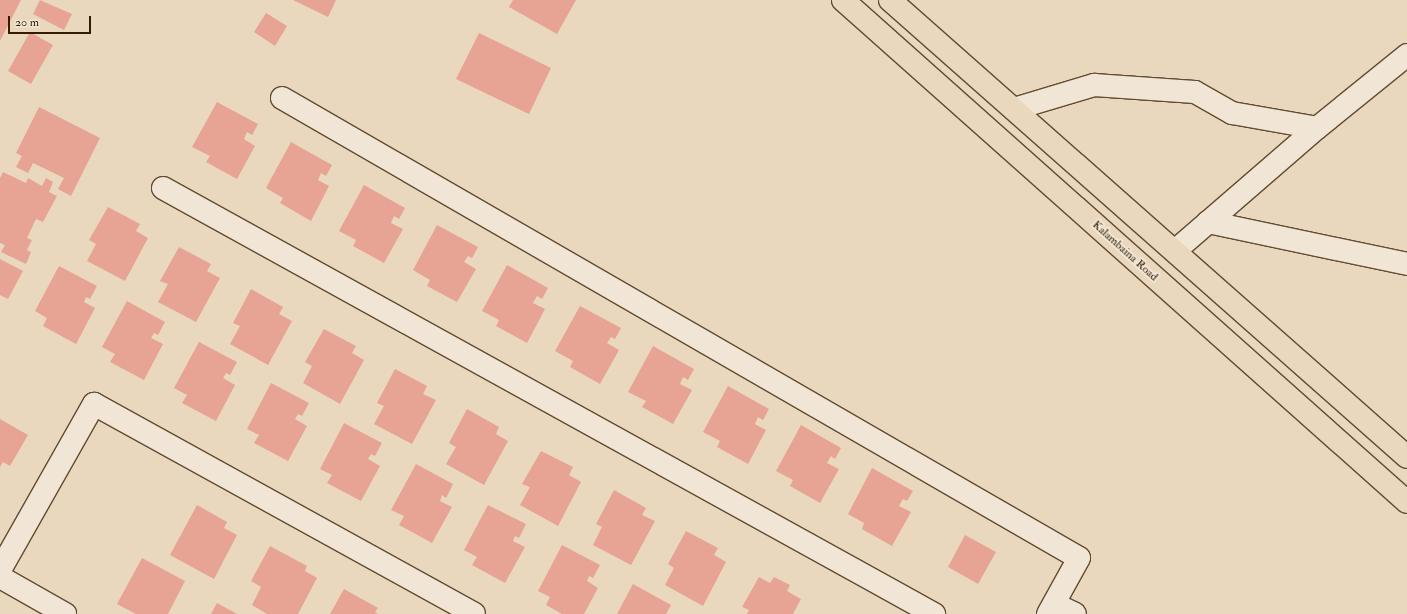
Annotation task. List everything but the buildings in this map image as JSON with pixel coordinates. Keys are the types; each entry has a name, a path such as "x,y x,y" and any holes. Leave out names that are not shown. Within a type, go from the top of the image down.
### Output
{"main road":[{"name":"Kalambaina Road","path":"843,0 1407,502"},
{"path":"890,0 1176,250 1407,457"}],"street":[{"path":"1176,250 1317,128 1407,55"},
{"path":"1014,109 1094,85 1196,92 1232,113 1317,128"},
{"path":"282,98 1079,558 1051,609 1075,614"},
{"path":"163,188 934,614"},
{"path":"1208,222 1407,264"},
{"path":"0,570 94,404 474,614"},
{"path":"0,577 65,614"}]}
